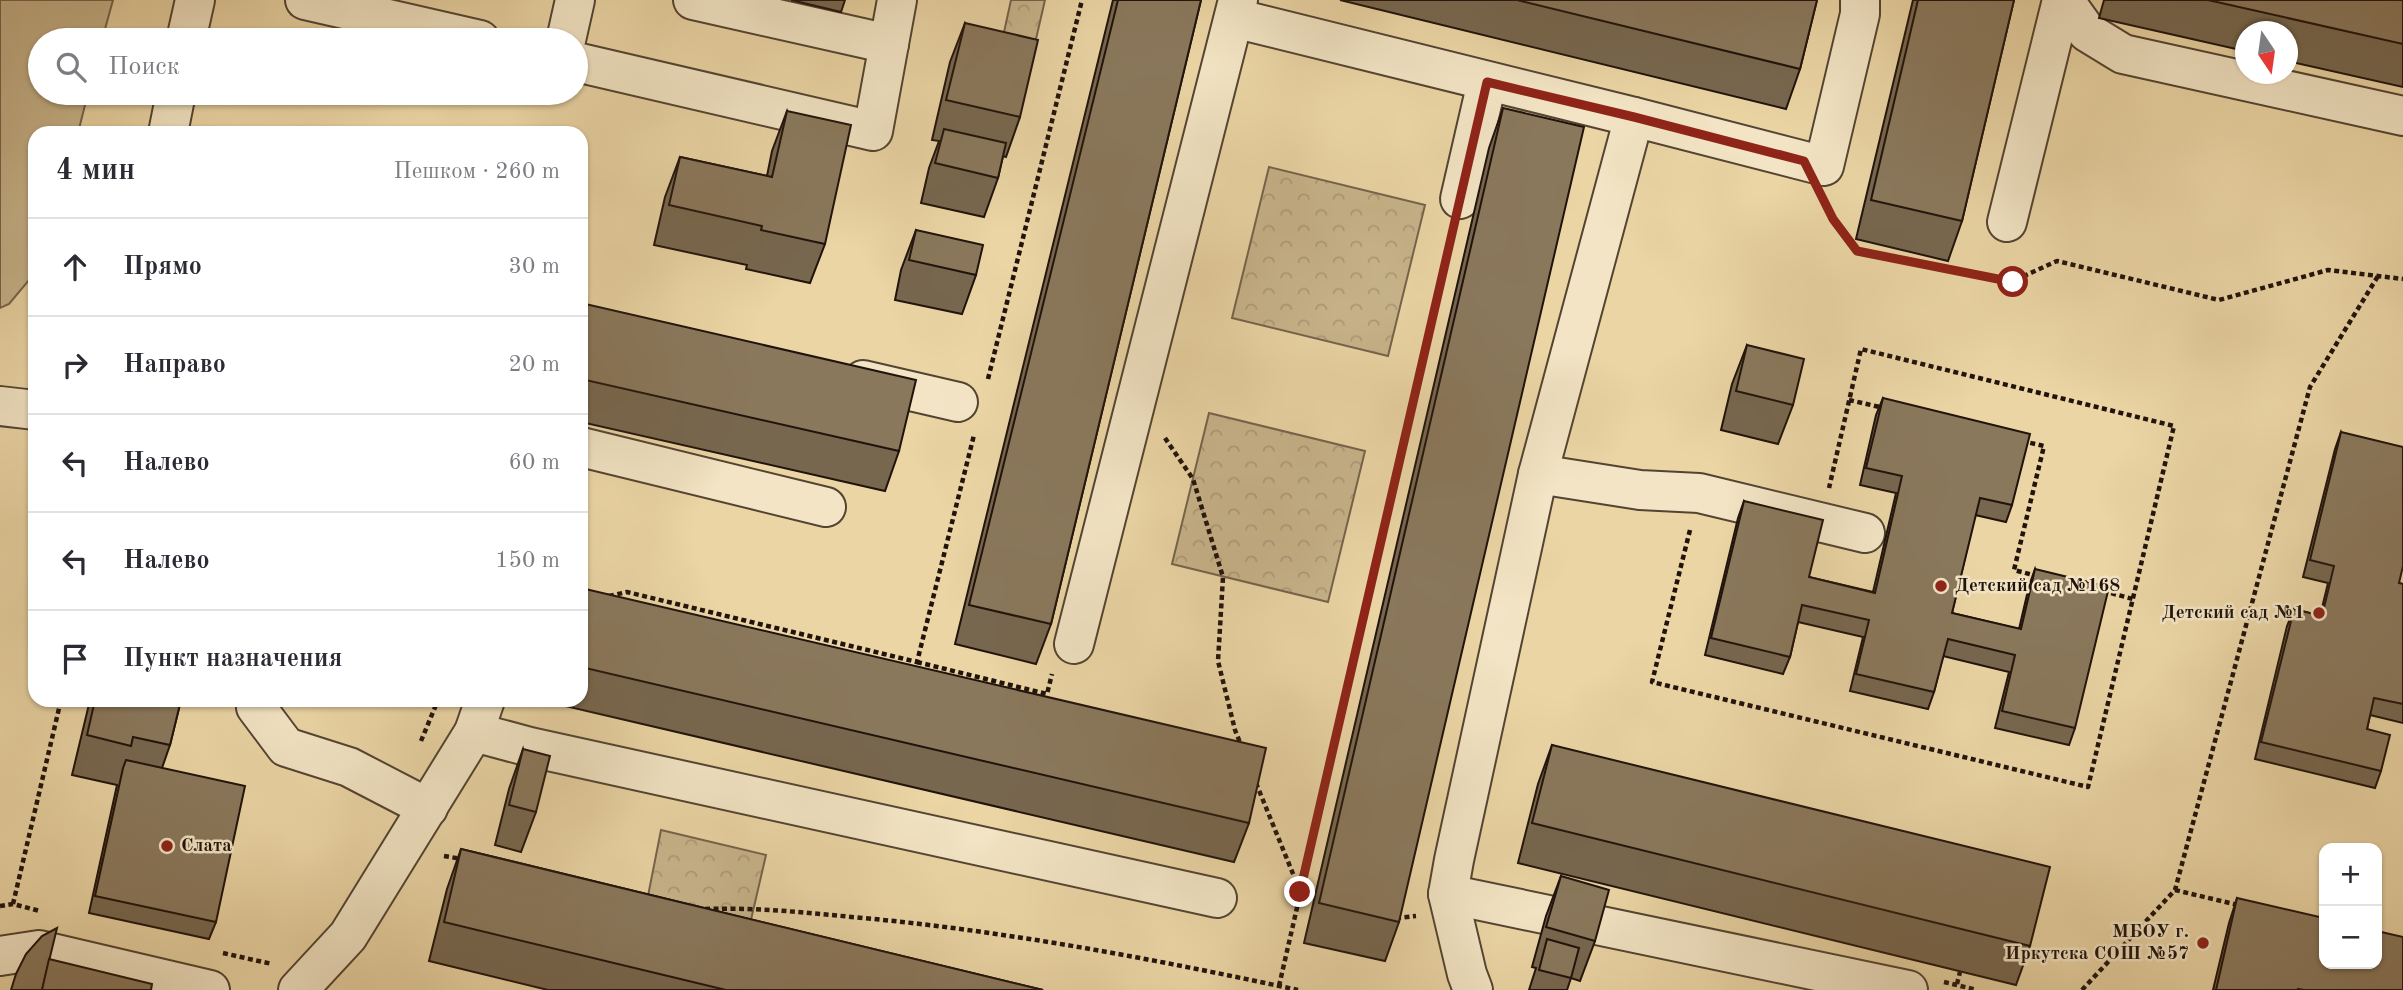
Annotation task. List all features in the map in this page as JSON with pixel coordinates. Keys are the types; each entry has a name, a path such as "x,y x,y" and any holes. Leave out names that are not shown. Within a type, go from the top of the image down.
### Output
{"street":[{"path":"569,28 575,0"},
{"path":"692,0 888,44"},
{"path":"588,65 873,131 897,0"},
{"path":"1074,645 1236,9 1487,82 1824,166 1860,14 1860,0"},
{"path":"2063,0 2087,32 2123,54 2403,116"},
{"path":"2007,222 2063,0"},
{"path":"187,28 190,1"},
{"path":"323,2 430,28"},
{"path":"1460,199 1487,82"},
{"path":"169,126 173,105"},
{"path":"1473,990 1448,894 1538,474 1625,115"},
{"path":"824,371 972,408"},
{"path":"0,406 28,409"},
{"path":"588,449 827,507"},
{"path":"1538,474 1640,490 1699,493 1866,533"},
{"path":"256,707 286,747 349,767 414,800"},
{"path":"286,977 348,936 414,800 479,716 530,747 1217,898"},
{"path":"1448,894 1908,990"},
{"path":"0,956 39,950 210,990"}],"path":[{"path":"917,662 972,408 1082,0"},
{"path":"1804,161 1833,219 1857,251 1870,254 2013,282 2057,261 2219,300 2328,270 2403,279"},
{"path":"1279,986 1460,199"},
{"path":"2082,990 2175,890 2310,387 2378,276"},
{"path":"1699,493 1652,682 2088,787 2174,426 1861,349 1821,523"},
{"path":"1137,398 1193,479 1223,577 1218,661 1235,730 1245,755"},
{"path":"1849,400 1888,409"},
{"path":"2018,440 2044,446 2014,570 2040,576"},
{"path":"2093,589 2133,599"},
{"path":"604,598 627,592 1047,694"},
{"path":"13,904 59,707"},
{"path":"414,800 436,707"},
{"path":"1255,780 1300,892"},
{"path":"445,855 472,862"},
{"path":"2175,890 2243,906"},
{"path":"0,906 13,904 51,913"},
{"path":"699,909 754,908 947,927 1137,956 1298,990"},
{"path":"1395,918 1416,916"},
{"path":"222,952 286,977"},
{"path":"1956,985 1960,972"}],"green space":[{"path":"0,0 113,0 105,28 28,28 28,105 85,105 80,126 28,126 28,281 9,304 0,308"},
{"path":"1011,0 1045,0 1030,65 1001,46"},
{"path":"1269,167 1425,205 1388,356 1232,318"},
{"path":"1209,413 1365,451 1328,602 1172,564"},
{"path":"661,830 766,855 747,937 645,911"}],"building":[{"path":"1118,0 1201,0 1051,624 969,605"},
{"path":"1517,0 1817,0 1800,69"},
{"path":"1918,0 2014,0 1962,221 1871,200"},
{"path":"2208,0 2403,0 2403,44"},
{"path":"965,23 1038,40 1020,117 946,100"},
{"path":"1503,108 1584,127 1399,922 1319,903"},
{"path":"787,111 851,125 825,244 761,230 762,226 669,205 680,157 772,177"},
{"path":"944,129 1006,143 998,178 935,163"},
{"path":"916,230 983,245 976,275 909,260"},
{"path":"588,305 916,380 899,451 588,381"},
{"path":"1747,345 1804,359 1793,405 1736,391"},
{"path":"1883,398 2030,434 2012,505 1980,498 1952,613 2021,629 2035,569 2109,587 2075,728 2002,711 2015,655 1948,639 1934,692 1856,674 1869,620 1802,605 1790,657 1711,638 1744,501 1823,520 1809,577 1875,593 1902,476 1866,468"},
{"path":"2341,432 2403,447 2403,566 2399,583 2403,584 2403,704 2374,698 2367,729 2390,735 2381,771 2261,742 2294,609 2322,616 2334,566 2310,560"},
{"path":"588,590 1266,748 1249,823 588,669"},
{"path":"93,707 179,707 170,745 133,737 131,746 87,735"},
{"path":"1552,745 2050,867 2030,946 1532,823"},
{"path":"523,749 550,756 536,812 509,805"},
{"name":"Слата","path":"126,760 245,786 216,922 95,896"},
{"path":"461,849 1043,990 726,990 444,922"},
{"path":"1561,876 1609,890 1595,941 1546,927"},
{"path":"2237,898 2319,917 2319,969 2382,969 2382,932 2403,937 2403,990 2216,990"},
{"path":"57,928 42,990 11,990 26,954 42,936"},
{"path":"1547,939 1579,948 1571,978 1539,970"},
{"path":"49,959 152,984 151,990 42,990"}],"place":[{"name":"Детский сад №168","path":"1941,586"},
{"name":"Детский сад №1","path":"2319,613"},
{"name":"Слата","path":"167,846"},
{"name":"МБОУ г. Иркутска СОШ №57","path":"2203,943"}],"route":[{"path":"1300,892 1487,82 1804,161 1833,219 1857,251 2013,282"}]}
